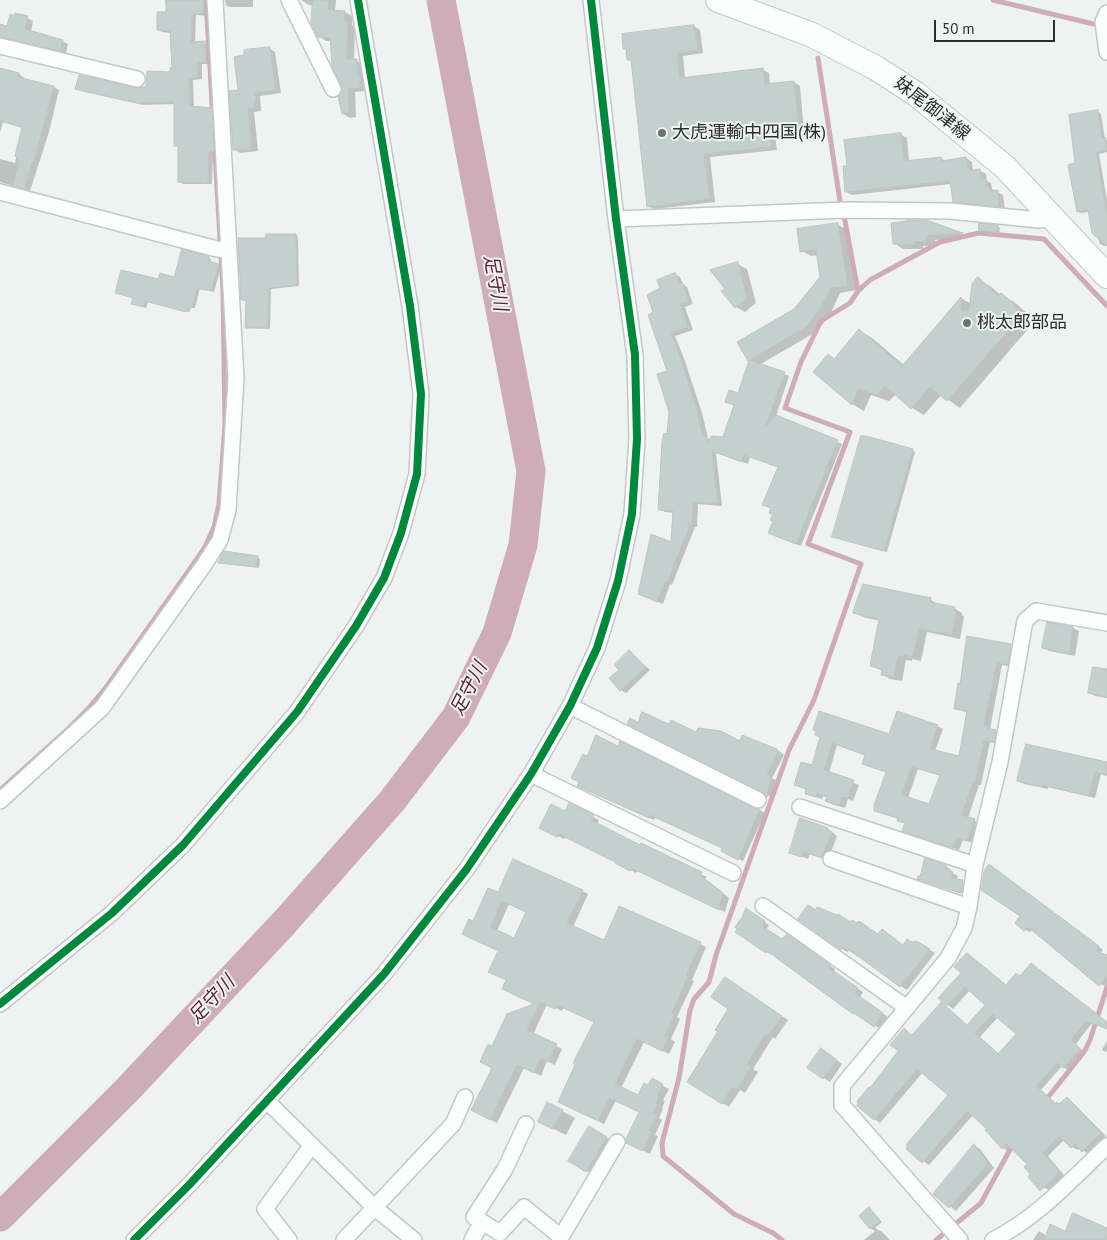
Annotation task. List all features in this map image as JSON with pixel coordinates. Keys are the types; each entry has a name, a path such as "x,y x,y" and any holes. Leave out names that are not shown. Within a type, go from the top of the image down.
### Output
{"main road":[{"name":"妹尾御津線","path":"718,0 810,34 876,68 916,94 1005,167 1107,276"}],"street":[{"path":"0,801 102,708 220,540 228,510 236,378 223,250 215,0"},
{"path":"289,0 333,89"},
{"path":"0,1004 112,912 183,844 296,712 356,626 384,578 401,533 416,474 421,394 410,306 358,0"},
{"path":"134,1240 189,1185 384,974 466,870 531,774 570,706 597,648 618,580 632,514 637,439 635,355 616,220 591,0"},
{"path":"1104,21 1107,52"},
{"path":"0,46 137,79"},
{"path":"0,192 223,250"},
{"path":"616,220 841,210 950,211 1039,220 1053,218"},
{"path":"958,1238 842,1105 842,1086 948,958 964,928 975,865 1000,762 1025,621 1036,611 1107,623"},
{"path":"570,706 758,800"},
{"path":"531,774 733,873"},
{"path":"800,807 975,865"},
{"path":"831,859 969,907"},
{"path":"763,906 907,1008"},
{"path":"344,1240 453,1124 465,1098"},
{"path":"267,1101 375,1208 414,1240"},
{"path":"526,1124 505,1169 474,1217 500,1233 524,1207 561,1237 617,1142"},
{"path":"286,1238 265,1209 312,1145"},
{"path":"1002,1238 1038,1210 1107,1146"},
{"path":"472,1240 482,1222"}],"building":[{"path":"166,0 204,0 203,14 192,14 191,42 205,41 206,62 198,63 198,78 189,78 190,106 212,108 214,151 209,152 208,183 178,182 178,146 174,146 174,102 138,103 75,89 79,75 139,88 146,86 147,71 170,72 170,68 172,68 170,31 157,30 157,12 166,12"},
{"path":"313,0 329,0 328,10 345,11 345,21 348,21 347,59 357,59 358,75 360,75 360,88 348,89 349,113 342,114 338,96 342,89 332,65 330,38 318,37 311,23"},
{"path":"15,13 28,16 25,29 63,40 60,51 0,37 0,24 7,26 10,14 15,16"},
{"path":"694,25 698,50 677,53 680,78 763,68 765,84 794,81 799,129 770,132 771,147 704,154 710,199 647,207 631,60 627,60 626,49 623,49 622,34"},
{"path":"270,47 276,90 255,93 255,108 248,109 252,148 233,150 229,91 238,90 234,57 244,55 244,50"},
{"path":"0,68 19,73 18,77 54,86 25,189 12,186 19,162 17,162 18,158 15,156 22,127 0,121"},
{"path":"1098,110 1102,138 1105,137 1107,150 1096,152 1107,216 1107,246 1092,233 1088,210 1077,212 1068,165 1075,163 1069,115"},
{"path":"901,133 904,161 941,157 942,161 966,157 968,171 980,169 981,179 986,179 986,187 989,186 990,191 998,190 999,207 953,202 950,181 845,192 843,166 847,166 844,140"},
{"path":"907,220 926,220 963,233 926,236 927,241 914,242 915,245 893,244 891,223"},
{"path":"838,223 848,286 831,288 820,309 806,327 748,361 737,342 794,309 820,277 816,249 800,252 797,229"},
{"path":"979,223 998,225 996,233 979,230"},
{"path":"266,234 296,234 297,285 269,288 268,328 245,328 246,300 241,300 238,238 266,238"},
{"path":"182,249 209,257 208,261 219,264 211,291 197,288 192,308 188,307 186,312 145,301 143,307 131,304 133,298 115,293 121,270 158,279 160,273 174,277"},
{"path":"738,262 747,298 735,308 721,291 725,289 710,270"},
{"path":"675,273 679,283 682,282 689,301 680,304 688,327 671,333 697,410 703,436 707,436 709,442 711,436 723,437 734,405 725,402 729,390 738,393 749,360 785,372 766,426 776,415 838,440 796,544 768,533 773,521 770,520 773,514 769,513 771,508 762,505 778,467 744,455 742,462 712,451 718,504 693,502 692,525 690,525 667,583 665,582 657,602 638,594 651,534 671,542 673,511 658,510 662,441 664,433 667,434 669,412 657,374 667,371 648,315 653,312 647,295 660,288 657,280"},
{"path":"978,277 999,296 1001,293 1023,314 947,401 930,387 911,409 885,386 877,395 858,389 852,405 813,372 828,354 834,359 859,329 902,366 961,297 962,311 969,311 972,284"},
{"path":"861,436 913,449 884,551 832,537"},
{"path":"224,551 258,556 256,567 218,563"},
{"path":"863,584 931,598 930,602 955,607 954,611 957,611 952,635 919,629 913,657 898,656 894,677 881,675 882,669 870,666 879,619 853,613"},
{"path":"1047,622 1073,627 1069,654 1042,648"},
{"path":"967,636 1011,644 1008,665 997,663 984,725 987,728 996,730 994,742 984,740 975,783 973,782 962,815 975,819 967,841 957,838 953,848 902,831 905,823 897,821 898,818 874,811 874,805 886,772 862,764 865,755 832,743 824,770 854,780 848,798 842,797 839,806 825,801 827,797 817,794 816,797 805,794 806,789 794,785 801,762 812,765 820,737 815,735 816,731 813,730 819,711 889,734 897,711 938,725 930,749 959,756 967,711 954,709 958,683 960,683","holes":["912,767 940,775 929,804 902,795"]},
{"path":"629,650 646,667 620,691 609,678 619,670 614,665"},
{"path":"1093,667 1107,669 1107,697 1088,693"},
{"path":"642,712 669,724 671,720 696,732 698,728 721,731 740,741 742,735 777,749 777,755 767,774 771,776 767,797 762,792 627,724 630,718 638,722"},
{"path":"596,735 618,746 620,741 754,808 760,809 738,860 721,851 722,848 650,815 649,818 577,786 579,782 571,778 583,754 587,756"},
{"path":"1026,744 1107,762 1107,775 1095,772 1089,796 1017,781"},
{"path":"569,803 594,815 591,820 640,845 641,843 702,872 700,875 723,893 719,910 640,872 631,869 630,871 559,834 557,837 539,828 551,804 565,811"},
{"path":"800,818 828,828 827,830 832,832 822,858 804,852 802,857 789,853"},
{"path":"925,858 946,865 945,869 953,872 951,878 963,880 960,893 917,879 920,876"},
{"path":"513,859 583,890 567,923 604,940 619,906 701,942 672,1013 675,1014 665,1035 669,1037 662,1051 637,1039 615,1084 638,1095 644,1083 648,1085 652,1078 663,1084 656,1103 658,1104 653,1113 657,1115 649,1130 652,1132 643,1151 626,1143 626,1139 639,1112 609,1098 598,1121 558,1102 575,1065 573,1063 594,1022 557,1005 555,1009 540,1002 527,1030 557,1044 548,1062 541,1059 534,1073 517,1065 490,1120 471,1110 492,1068 480,1062 488,1044 492,1046 507,1014 534,1004 502,989 506,980 488,972 498,951 462,934 469,919 473,921 488,888 498,892","holes":["502,901 526,912 514,938 491,927"]},
{"path":"989,864 1099,946 1095,951 1107,955 1107,976 1099,986 1028,927 1024,931 1015,923 1020,916 981,890 984,872"},
{"path":"808,905 816,910 817,907 838,914 850,922 852,920 857,923 859,921 878,934 882,929 903,945 907,939 912,942 917,941 930,949 900,987 858,956 843,947 841,950 798,919"},
{"path":"746,908 765,921 762,926 782,939 787,934 830,965 829,968 858,988 855,993 883,1013 874,1027 853,1014 767,951 766,953 735,932 737,929 735,927"},
{"path":"967,953 1006,985 1016,973 1020,976 1031,963 1107,1022 1107,1029 1086,1021 1071,1040 1080,1049 1063,1068 1057,1063 1036,1086 1056,1104 1057,1102 1059,1104 1067,1097 1101,1133 1082,1152 1075,1144 1071,1148 1059,1136 1043,1153 1059,1171 1040,1191 1028,1177 1030,1174 1024,1167 1027,1164 1006,1144 1002,1149 985,1130 987,1129 967,1111 922,1163 906,1149 908,1146 906,1145 948,1095 917,1069 874,1120 857,1106 857,1101 870,1088 898,1051 890,1045 904,1028 911,1035 913,1034 941,1002 967,1025 985,1005 965,987 947,1006 938,998 961,973 954,967","holes":["993,1014 1016,1034 998,1054 975,1033"]},
{"path":"725,977 782,1016 768,1036 765,1034 747,1064 751,1067 737,1090 732,1087 722,1104 687,1082 718,1031 715,1030 728,1009 711,997"},
{"path":"821,1048 837,1060 823,1079 807,1068"},
{"path":"547,1102 563,1110 553,1129 538,1122"},
{"path":"589,1126 607,1137 586,1172 568,1161"},
{"path":"974,1144 988,1164 949,1208 933,1194"},
{"path":"869,1207 880,1221 870,1229 859,1216"},
{"path":"1073,1213 1107,1228 1107,1240 1044,1240 1050,1224 1065,1231"}],"waterway":[{"path":"0,790 69,728 107,686 205,547 214,527 219,504 225,425 223,290 206,0"},
{"name":"足守川","path":"0,1217 128,1089 284,923 392,801 456,717 497,633 523,545 531,471 441,0"},
{"path":"993,0 1102,26"},
{"path":"818,58 840,201 858,291"},
{"path":"782,1240 773,1233 734,1214 663,1156 662,1143 679,1078 690,1010 694,999 709,982 716,955 789,750 814,700 861,564 808,544 850,432 785,408 801,362 821,321 850,303 858,291 870,280 940,242 979,233 1044,239 1107,306"},
{"path":"1045,1101 1084,1052 1090,1040 1107,987"},
{"path":"936,1240 981,1203 1013,1144"}],"cycle path":[{"path":"0,1004 112,913 183,845 297,712 356,626 384,578 401,533 417,474 421,394 410,306 358,0"},
{"path":"134,1240 189,1185 384,974 466,870 531,774 570,706 597,648 618,581 632,514 637,439 635,355 616,219 591,0"}],"place":[{"name":"大虎運輸中四国(株)","path":"662,133"},
{"name":"桃太郎部品","path":"967,323"}]}
